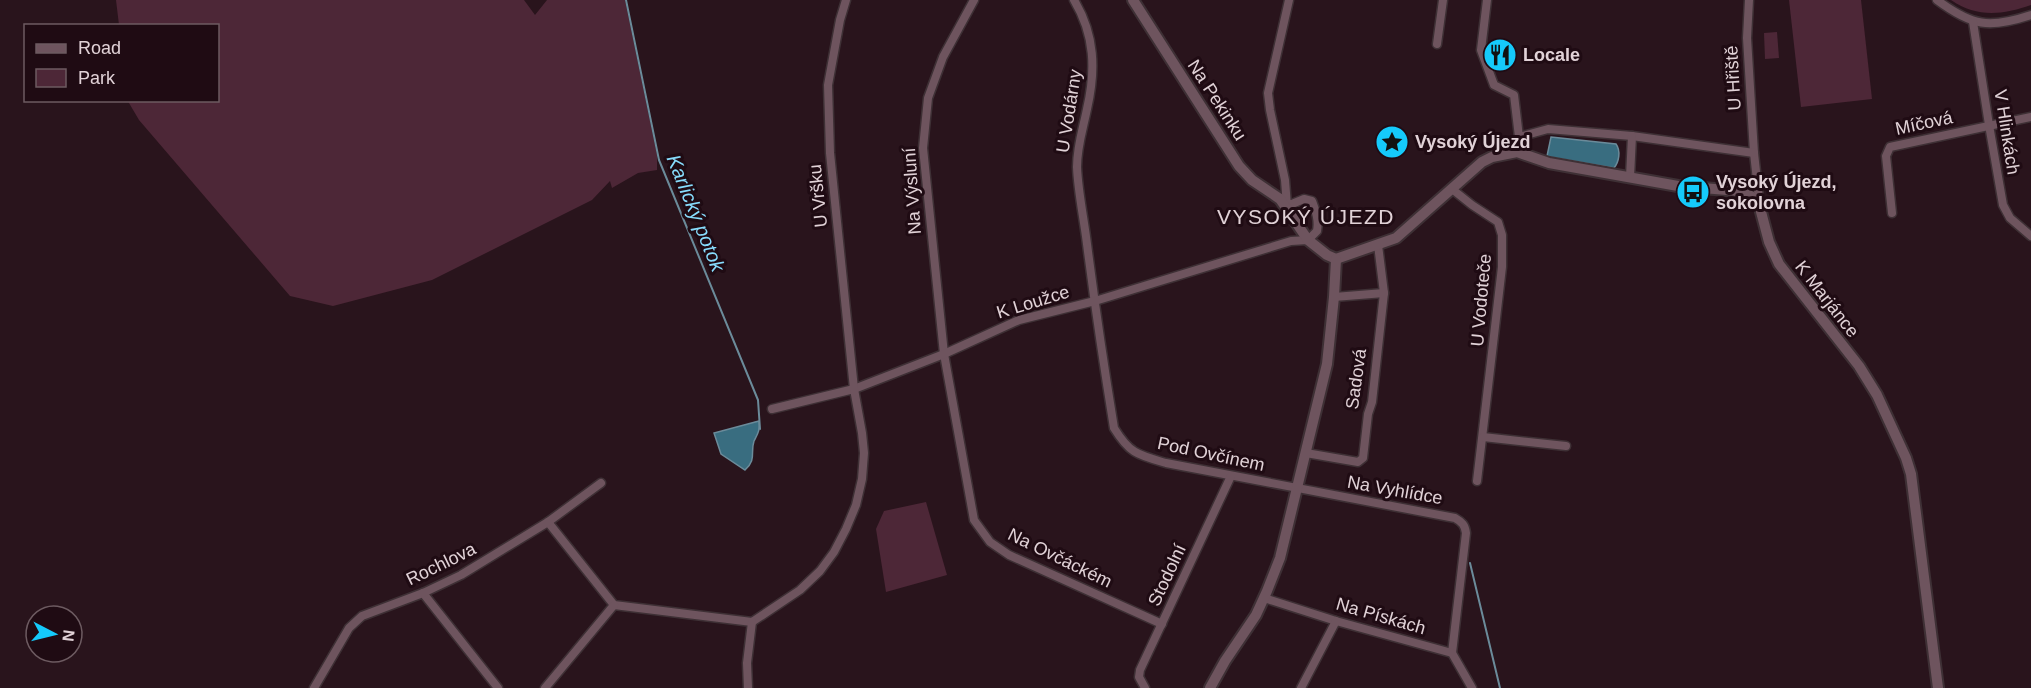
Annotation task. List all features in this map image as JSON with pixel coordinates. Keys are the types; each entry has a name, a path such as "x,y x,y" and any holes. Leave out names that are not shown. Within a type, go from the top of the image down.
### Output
{"street":[{"name":"U Vršku","path":"752,622 801,590 820,571 834,552 846,529 856,505 862,479 864,453 854,389 830,153 828,85 846,0"},
{"name":"Na Výsluní","path":"945,354 923,148 928,98 943,57 974,0"},
{"name":"U Vodárny","path":"1074,0 1084,17 1090,35 1094,60 1093,83 1079,138 1077,168 1095,302"},
{"name":"Na Pekinku","path":"1132,0 1239,166 1252,180 1281,199 1287,206"},
{"path":"1289,0 1268,93 1285,180 1287,206 1308,240 1336,259 1396,238 1482,162 1492,157 1517,152 1549,163 1678,186 1739,191 1751,196 1760,208"},
{"path":"1437,44 1443,0"},
{"path":"1487,0 1481,50 1494,85 1514,95 1519,137 1517,152"},
{"name":"U Hřiště","path":"1749,0 1747,38 1760,208"},
{"path":"1937,0 1957,15 1973,22 2006,22 2031,15"},
{"name":"V Hlinkách","path":"1973,22 2003,205 2010,218 2031,237"},
{"name":"Míčová","path":"1892,213 1886,156 1890,147 2031,117"},
{"path":"1519,137 1548,129 1632,136 1754,153"},
{"path":"1630,177 1632,136"},
{"name":"U Vodoteče","path":"1452,189 1498,222 1502,235 1501,278 1477,481"},
{"path":"1287,206 1304,199 1312,201 1319,222 1317,231 1308,240"},
{"name":"K Marjánce","path":"1760,208 1769,243 1779,264 1859,366 1882,404 1906,458 1911,474 1938,688"},
{"name":"K Loužce","path":"772,409 854,389 945,354 1019,320 1095,302 1292,241 1308,240"},
{"name":"Sadová","path":"1306,453 1358,462 1363,458 1368,414 1372,402 1384,293 1378,245"},
{"path":"1210,688 1256,615 1280,558 1327,364 1336,259"},
{"path":"1334,297 1384,293"},
{"name":"Pod Ovčínem","path":"1095,302 1114,428 1124,444 1137,454 1166,464 1297,489"},
{"name":"Na Ovčáckém","path":"945,354 974,520 990,542 1009,555 1162,624"},
{"path":"1483,437 1566,446"},
{"name":"Stodolní","path":"1145,688 1139,677 1140,670 1231,476"},
{"name":"Rochlova","path":"314,688 349,628 362,616 423,593 461,575 548,522 601,483"},
{"name":"Na Vyhlídce","path":"1297,489 1455,518 1463,523 1466,533 1452,653"},
{"path":"548,522 614,605 752,622 747,663 748,688"},
{"path":"423,593 498,688"},
{"name":"Na Pískách","path":"1264,598 1336,621 1452,653"},
{"path":"545,688 614,605"},
{"path":"1301,688 1336,621"},
{"path":"1452,653 1472,688"}],"green space":[{"path":"116,0 524,0 535,15 547,0 625,0 657,155 657,170 638,173 612,188 610,181 592,200 432,280 333,306 290,296 139,120 129,102 219,102 219,24 119,24"},
{"path":"1789,0 1861,0 1872,99 1801,107"},
{"path":"1951,0 2031,0 2031,5 2000,13 1990,13 1970,10"},
{"path":"1777,32 1779,58 1765,59 1764,33"},
{"path":"926,502 947,575 886,592 876,529 884,511"}],"water":[{"path":"1551,137 1616,144 1619,153 1617,163 1614,168 1549,157 1547,156"},
{"path":"759,421 752,459 745,470 721,454 714,433"}],"waterway":[{"name":"Karlický potok","path":"626,0 659,160 758,400 760,429"},
{"path":"1470,563 1500,688"}],"place":[{"name":"Locale","path":"1500,55"},
{"name":"Vysoký Újezd","path":"1392,142"},
{"name":"Vysoký Újezd, sokolovna","path":"1693,192"}],"district":[{"name":"VYSOKÝ ÚJEZD","path":"1306,217"}]}
